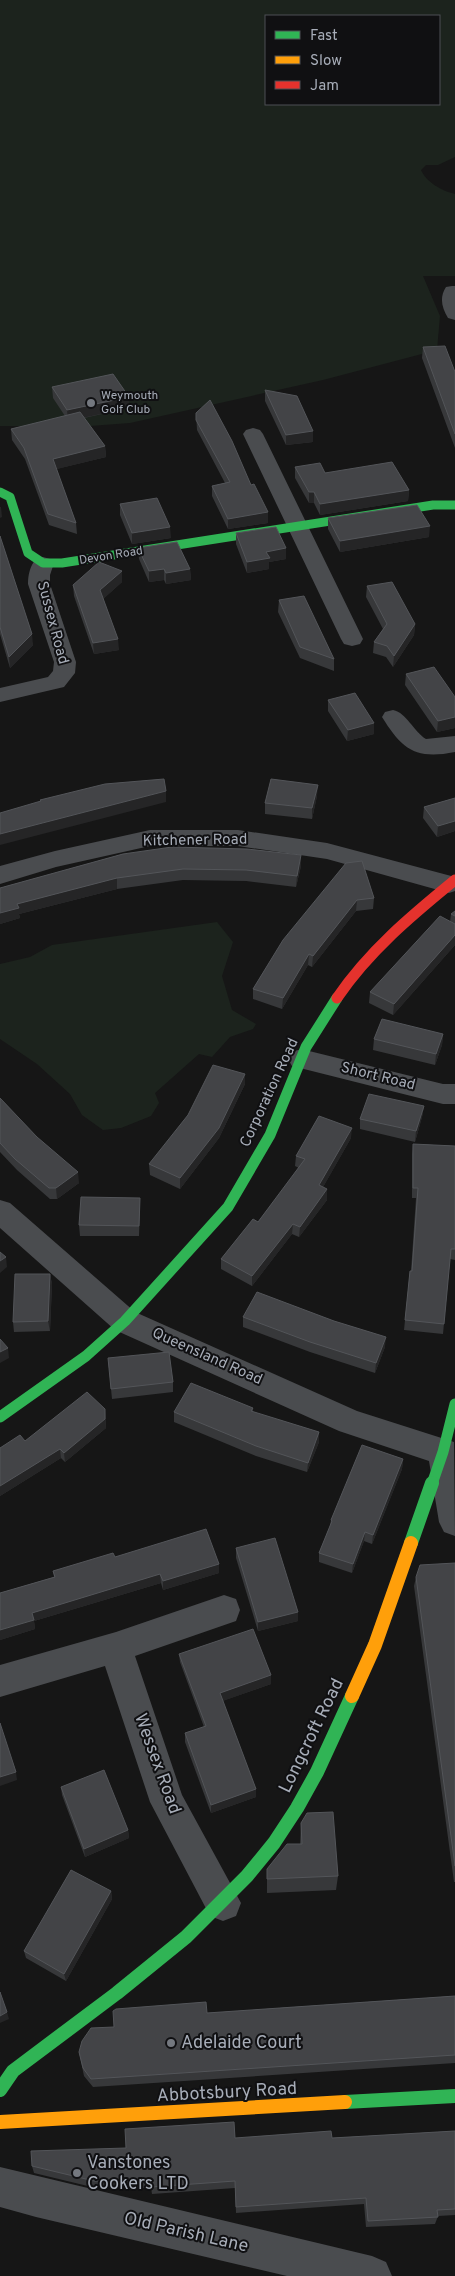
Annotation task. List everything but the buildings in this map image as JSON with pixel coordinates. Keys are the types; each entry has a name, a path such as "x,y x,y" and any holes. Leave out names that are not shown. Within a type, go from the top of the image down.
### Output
{"street":[{"path":"452,291 450,302 455,314"},
{"path":"252,434 352,639"},
{"path":"0,492 10,497 28,553 43,563"},
{"name":"Devon Road","path":"43,563 62,564 452,503"},
{"name":"Sussex Road","path":"0,695 56,682 64,673 65,662 39,584 39,575 43,563"},
{"path":"393,717 405,737 421,747 442,748 455,744"},
{"name":"Kitchener Road","path":"0,876 56,859 150,838 238,838 328,851 452,882"},
{"name":"Corporation Road","path":"0,1417 86,1356 125,1321 228,1207 270,1135 301,1059 346,983 368,955 394,930 452,882"},
{"name":"Short Road","path":"301,1059 443,1094 455,1094"},
{"name":"Queensland Road","path":"0,1211 125,1321 350,1422 443,1452"},
{"name":"Longcroft Road","path":"0,2090 13,2071 144,1972 222,1903 274,1843 314,1779 375,1645 443,1452 455,1404"},
{"path":"443,1452 455,1522"},
{"path":"0,1681 116,1647 224,1610"},
{"name":"Wessex Road","path":"116,1647 167,1802 222,1903"},
{"name":"Abbotsbury Road","path":"0,2122 455,2096"},
{"name":"Old Parish Lane","path":"0,2187 36,2198 372,2276"}],"shaded area":[{"name":"Weymouth Golf Club","path":"0,0 455,0 455,157 438,165 426,165 421,170 435,185 455,194 455,276 423,276 440,316 437,350 323,380 130,423 90,426 0,426"},
{"path":"217,922 233,942 222,976 232,1010 256,1024 253,1029 230,1037 212,1057 199,1054 155,1093 159,1103 151,1116 121,1128 103,1130 82,1115 70,1094 37,1064 0,1039 0,964 30,957 52,945"}],"traffic: fast":[{"path":"0,492 10,497 28,553 43,563 62,563 433,505 455,505"},
{"path":"0,1417 86,1356 125,1321 228,1207 270,1135 306,1047 337,998"},
{"path":"411,1543 443,1452 455,1404"},
{"path":"0,2090 13,2071 152,1966 186,1937 218,1908 247,1876 274,1843 297,1808 317,1772 352,1696"},
{"path":"345,2102 455,2096"}],"traffic: slow":[{"path":"352,1696 375,1645 411,1543"},
{"path":"0,2122 345,2102"}],"traffic: jam":[{"path":"337,998 349,980 376,949 406,920 455,880"}],"place":[{"name":"Weymouth Golf Club","path":"91,403"},
{"name":"Adelaide Court","path":"171,2043"},
{"name":"Vanstones Cookers LTD","path":"77,2173"}]}
